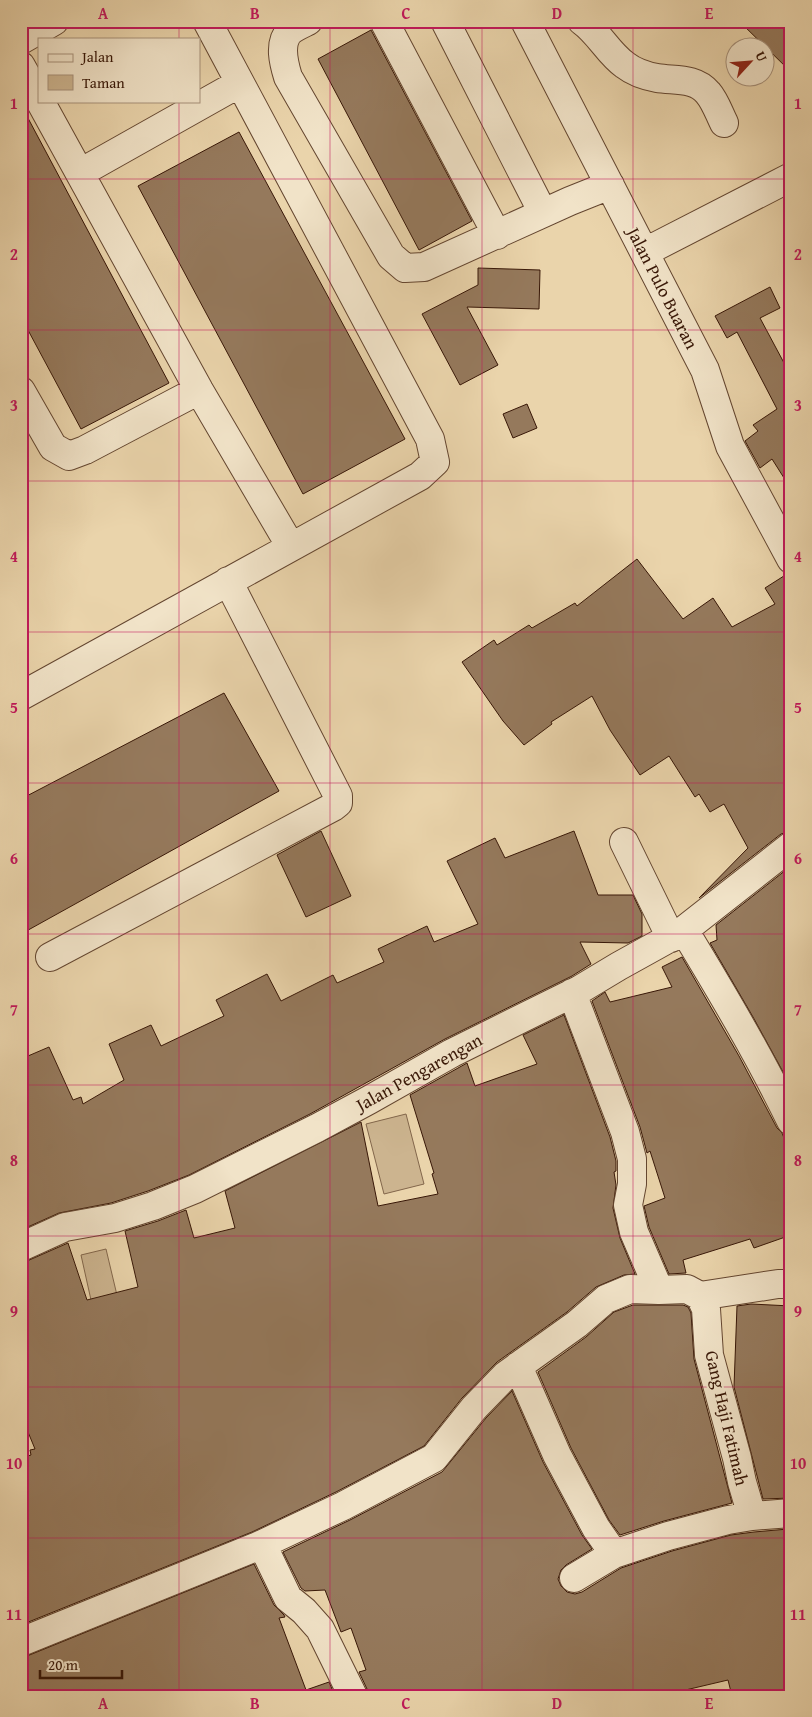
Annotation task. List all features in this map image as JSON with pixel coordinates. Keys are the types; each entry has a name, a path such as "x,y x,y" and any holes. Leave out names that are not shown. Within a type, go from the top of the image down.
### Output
{"street":[{"path":"21,40 54,21"},
{"path":"21,696 420,476 435,462 430,439 208,21"},
{"path":"308,21 289,32 283,46 283,61 288,78 391,256 405,268 424,267 570,201 610,186"},
{"path":"384,21 497,235"},
{"path":"444,21 543,213"},
{"path":"582,21 591,28 624,65 640,74 656,78 692,82 700,86 708,92 724,123"},
{"name":"Jalan Pulo Buaran","path":"534,24 610,186 705,370 730,446 791,558"},
{"path":"21,66 38,96"},
{"path":"80,173 240,83"},
{"path":"41,102 199,390 291,546"},
{"path":"645,252 791,177"},
{"path":"21,391 53,447 68,456 85,450 199,390"},
{"path":"50,957 333,807 338,802 338,796 228,582"},
{"path":"624,842 678,934 723,995 767,1073 791,1121"},
{"name":"Jalan Pengarengan","path":"21,1247 65,1227 115,1218 153,1206 242,1167 369,1100 467,1045 572,993 678,934 791,846"},
{"path":"572,993 625,1132 632,1159 632,1184 628,1205 634,1232 659,1290"},
{"path":"21,1642 262,1544 343,1506 434,1458 474,1408 506,1374 577,1324 606,1299 630,1289 687,1289 700,1296 778,1284 791,1284"},
{"name":"Gang Haji Fatimah","path":"700,1296 706,1309 709,1355 752,1516"},
{"path":"518,1366 557,1455 596,1528 614,1554"},
{"path":"574,1578 614,1554 668,1536 728,1520 752,1516 790,1518"},
{"path":"262,1544 288,1598 304,1611 320,1629 353,1696"}],"green space":[{"path":"406,1114 424,1184 384,1194 366,1124"},
{"path":"106,1249 121,1312 95,1318 81,1255"}],"building":[{"path":"739,21 791,21 791,72 774,55 774,38 756,38"},
{"path":"371,30 472,221 419,250 318,59"},
{"path":"21,105 169,383 81,429 21,317"},
{"path":"239,132 405,439 303,494 138,186"},
{"path":"478,268 540,270 539,309 467,307 498,365 460,385 422,314 478,285"},
{"path":"770,287 780,308 760,318 791,376 791,489 772,459 760,468 745,441 758,431 753,425 777,409 737,332 727,338 715,316"},
{"path":"527,404 537,428 513,438 503,414"},
{"path":"637,559 683,619 713,598 732,627 775,604 765,588 787,574 791,575 791,831 781,834 699,898 748,848 724,804 710,812 699,794 695,797 669,756 640,775 610,730 592,696 551,722 552,724 524,745 503,721 462,662 494,640 497,645 529,625 532,628 575,603 577,606"},
{"path":"224,693 279,791 21,934 21,799"},
{"path":"321,831 351,896 306,917 277,855"},
{"path":"574,831 598,895 633,895 642,914 642,936 628,943 580,942 591,964 572,976 445,1039 310,1114 189,1175 111,1203 59,1213 21,1230 21,1059 49,1047 73,1100 81,1097 83,1104 124,1080 109,1044 151,1025 161,1046 224,1016 216,1000 267,974 281,1001 333,975 337,983 384,962 378,949 427,926 434,942 478,924 447,861 495,838 505,858"},
{"path":"791,866 791,1080 788,1081 710,943 717,940 716,925"},
{"path":"682,957 739,1056 777,1128 782,1133 791,1156 791,1235 754,1248 750,1239 683,1260 686,1273 669,1274 649,1227 644,1206 665,1198 650,1151 647,1153 640,1127 592,1001 605,992 610,1002 672,987 662,967"},
{"path":"564,1015 610,1137 616,1161 616,1171 614,1172 616,1185 613,1208 620,1238 635,1274 624,1275 596,1287 567,1312 497,1362 462,1398 424,1446 336,1492 252,1532 21,1625 21,1458 31,1455 30,1450 35,1449 21,1415 21,1262 68,1243 87,1300 138,1287 125,1231 186,1210 194,1238 235,1228 225,1191 361,1122 378,1206 438,1194 432,1174 434,1173 410,1095 467,1063 475,1086 537,1064 523,1035"},
{"path":"751,1304 791,1306 791,1498 763,1499 734,1387 737,1306"},
{"path":"633,1305 683,1305 688,1307 691,1313 694,1359 732,1503 620,1535 609,1520 571,1448 538,1372 586,1337 614,1312"},
{"path":"512,1391 543,1462 582,1535 592,1549 561,1570 558,1579 561,1586 567,1592 575,1594 582,1592 621,1568 672,1551 731,1535 788,1529 791,1547 791,1696 732,1696 728,1680 660,1696 368,1696 367,1689 359,1672 366,1670 351,1628 341,1632 325,1590 305,1591 301,1588 283,1552 350,1520 442,1472 486,1418"},
{"path":"254,1564 274,1605 285,1617 279,1618 306,1690 329,1682 335,1696 21,1696 21,1657"}]}
